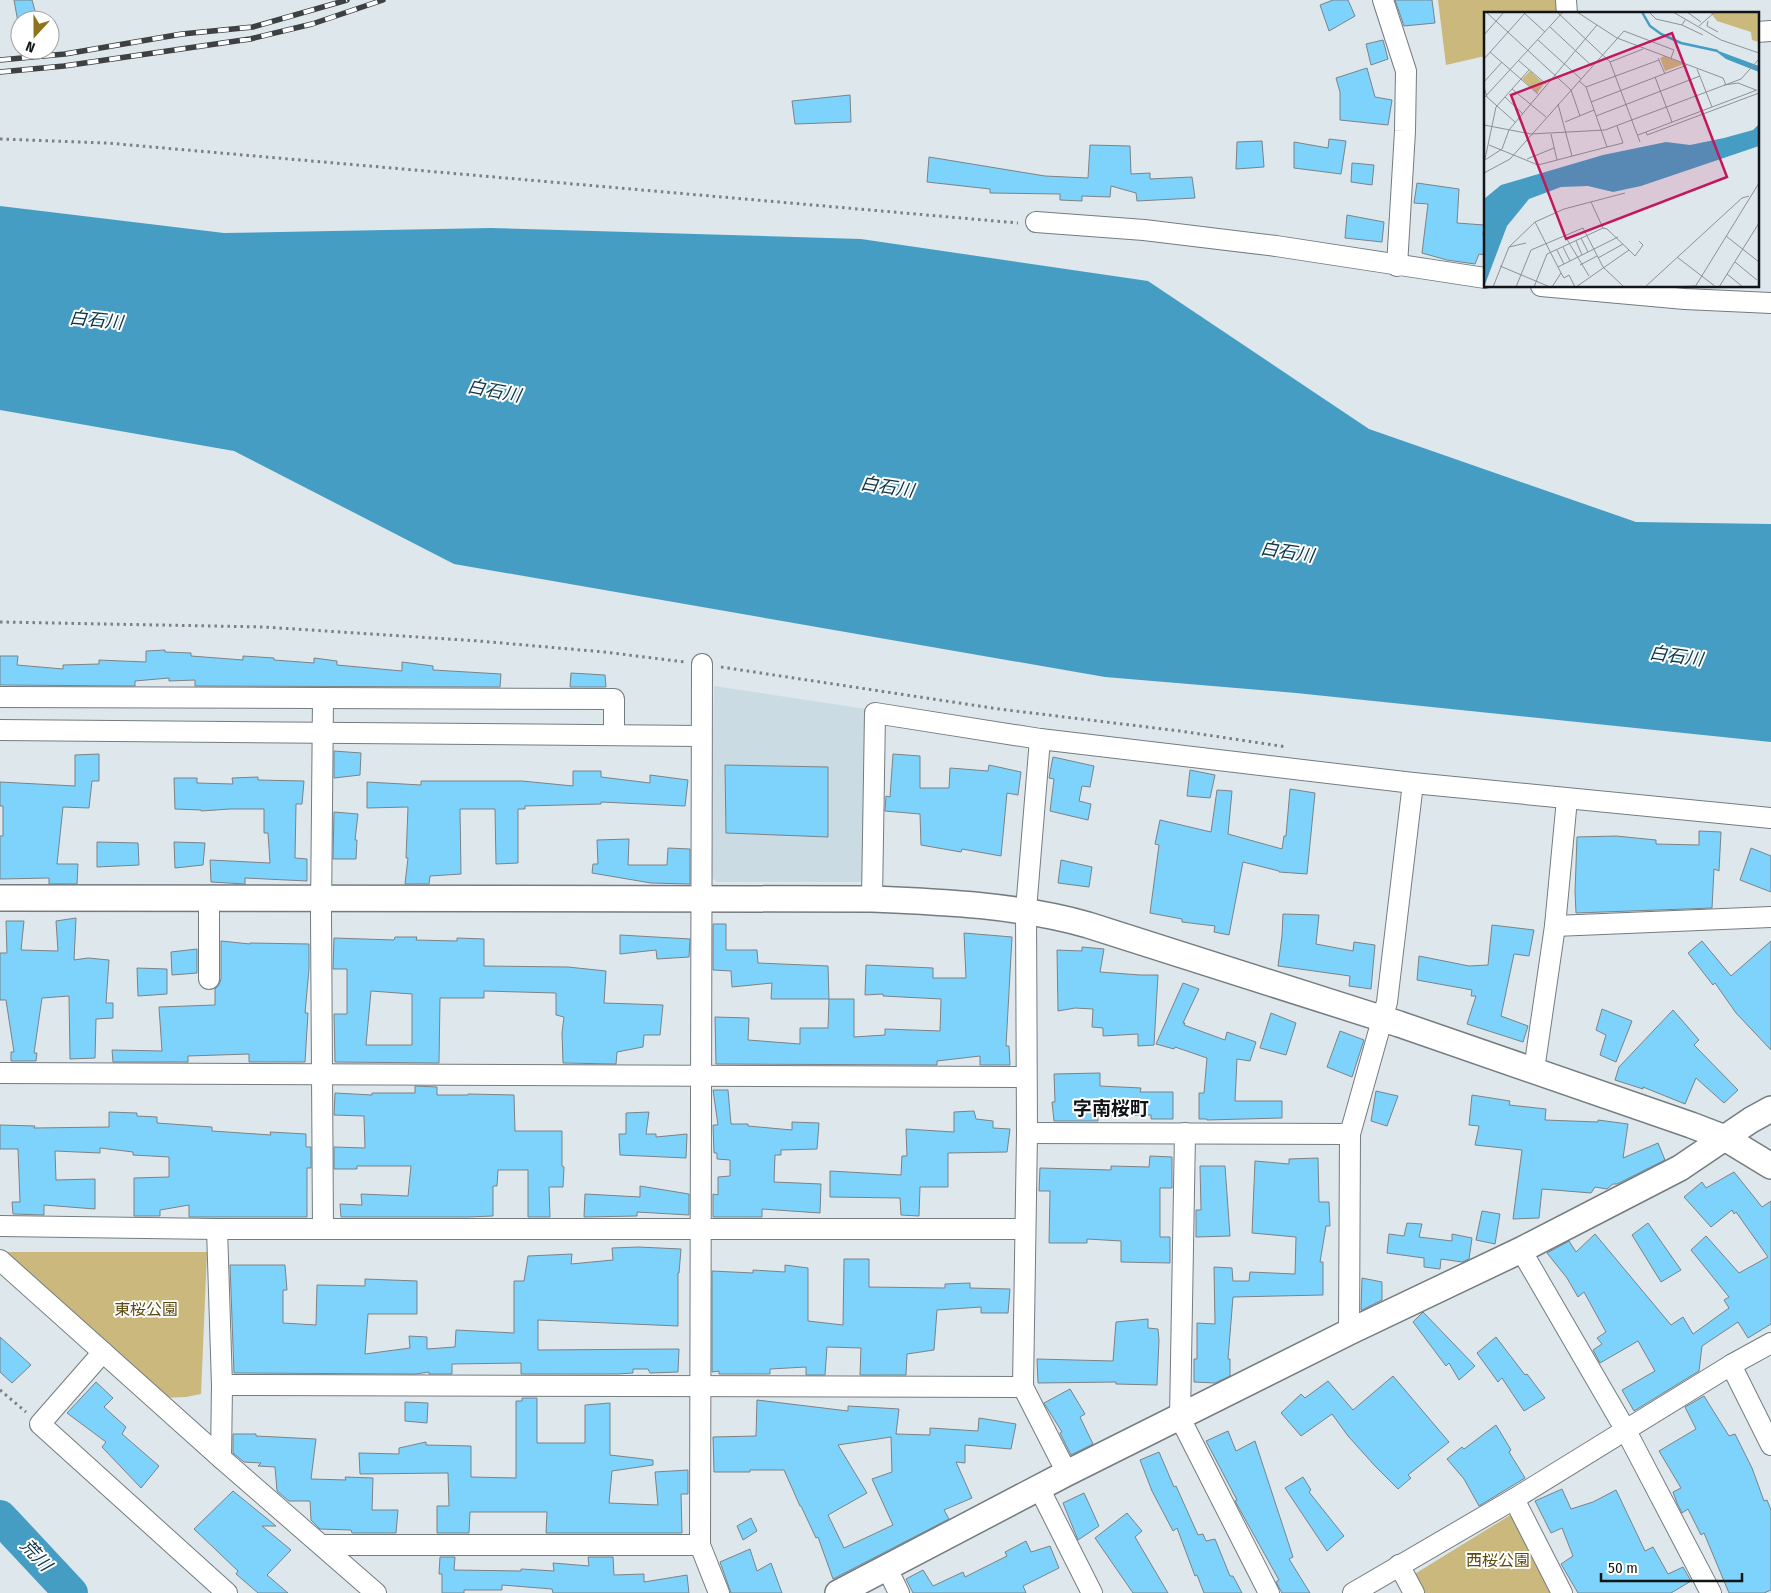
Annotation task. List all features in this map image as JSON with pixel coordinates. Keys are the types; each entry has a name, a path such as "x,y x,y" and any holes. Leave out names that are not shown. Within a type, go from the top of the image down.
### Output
{"street":[{"path":"1383,0 1406,70 1405,131 1397,266"},
{"path":"1758,32 1771,31"},
{"path":"1030,223 1144,230 1276,246 1484,278"},
{"path":"1562,288 1686,300 1771,303"},
{"path":"702,664 700,1545 719,1593"},
{"path":"0,697 614,699 614,735"},
{"path":"323,698 321,898 323,1229"},
{"path":"872,899 875,713 1040,739 1413,783 1771,818"},
{"path":"0,730 701,736"},
{"path":"1040,739 1026,910 1023,1387 1067,1473"},
{"path":"1349,1332 1350,1134 1387,998 1413,783"},
{"path":"1534,1070 1555,926 1567,799"},
{"path":"0,898 872,899 970,904 1026,910 1054,915 1088,925 1382,1019 1534,1070 1725,1138 1771,1166"},
{"path":"209,898 209,979"},
{"path":"1555,926 1771,916"},
{"path":"0,1073 1026,1077"},
{"path":"838,1593 1067,1473 1349,1332 1521,1250 1680,1168 1771,1109"},
{"path":"1026,1133 1350,1134"},
{"path":"1185,1133 1180,1418 1269,1593"},
{"path":"0,1226 217,1229 1025,1229"},
{"path":"217,1229 222,1385 221,1458"},
{"path":"1521,1250 1625,1429 1711,1593"},
{"path":"0,1260 221,1458 376,1593"},
{"path":"1354,1593 1514,1499 1732,1364 1771,1344"},
{"path":"103,1352 40,1424 226,1593"},
{"path":"1732,1364 1771,1445"},
{"path":"222,1385 1023,1387"},
{"path":"1039,1488 1092,1593"},
{"path":"1514,1499 1562,1593"},
{"path":"322,1545 700,1545"},
{"path":"1400,1565 1414,1593"},
{"path":"887,1568 899,1593"}],"path":[{"path":"0,140 107,143 1030,223"},
{"path":"0,622 264,627 479,641 604,652 702,664 999,709 1180,731 1292,748"},
{"path":"0,1390 40,1424"}],"shaded area":[{"path":"714,686 866,709 867,877 860,882 717,882 710,877"}],"green space":[{"path":"1438,0 1555,0 1557,12 1484,12 1484,56 1446,65"},
{"name":"東桜公園","path":"0,1252 207,1252 201,1394 186,1397 159,1398"},
{"name":"西桜公園","path":"1512,1514 1550,1593 1422,1593 1413,1575"}],"water":[{"name":"白石川","path":"0,206 224,233 491,228 861,239 1148,281 1369,429 1636,522 1771,524 1771,742 1296,693 1105,677 454,564 234,451 0,410"}],"building":[{"path":"14,0 32,0 35,10 16,10"},
{"path":"1333,0 1348,0 1355,16 1329,31 1320,5"},
{"path":"1395,0 1432,0 1435,23 1404,26"},
{"path":"1383,40 1388,59 1371,65 1366,44"},
{"path":"1367,68 1375,97 1392,100 1388,125 1340,120 1340,92 1336,78"},
{"path":"850,95 851,122 795,124 792,101"},
{"path":"1329,139 1346,141 1341,174 1294,168 1294,142 1328,148"},
{"path":"1262,141 1264,167 1236,169 1237,142"},
{"path":"1090,145 1130,146 1131,174 1150,173 1150,179 1192,177 1195,198 1137,201 1136,193 1111,186 1110,197 1082,196 1082,201 1060,200 1060,194 990,193 990,189 927,182 929,157 1045,176 1088,178"},
{"path":"1352,163 1374,165 1372,185 1351,182"},
{"path":"1417,183 1459,189 1457,223 1484,225 1484,255 1479,254 1475,264 1447,260 1422,253 1428,204 1414,203"},
{"path":"1347,215 1384,222 1382,242 1345,238"},
{"path":"165,650 165,652 191,653 191,656 243,660 243,656 314,663 314,658 337,661 337,665 402,671 402,662 433,666 433,670 501,674 500,687 195,686 195,680 169,681 169,678 135,681 135,686 0,685 0,656 18,656 17,665 63,669 63,665 99,664 99,660 146,662 146,651"},
{"path":"571,673 605,675 606,687 570,687"},
{"path":"334,751 361,753 360,775 334,778"},
{"path":"99,754 99,781 92,781 89,808 63,807 57,864 78,864 77,884 49,884 49,878 0,879 0,836 3,836 3,806 0,806 0,782 75,786 75,755"},
{"path":"893,754 920,756 920,788 949,788 950,768 988,771 989,765 1021,772 1018,795 1007,793 1001,856 962,849 961,852 921,845 920,814 885,811 886,796 890,797"},
{"path":"1053,757 1094,766 1090,787 1082,786 1079,801 1091,804 1088,820 1050,811 1054,779 1049,778"},
{"path":"725,765 828,767 828,837 726,833"},
{"path":"1190,770 1215,775 1210,798 1187,796"},
{"path":"573,771 601,771 601,777 650,783 650,775 688,780 685,806 601,802 601,804 525,806 525,809 518,809 518,863 496,864 495,809 460,809 461,874 430,876 429,884 405,884 408,858 406,858 408,807 367,808 367,782 421,785 421,781 522,781 573,786"},
{"path":"258,777 258,780 304,781 302,804 296,804 295,858 307,859 307,881 245,878 245,884 211,882 210,860 270,863 268,833 264,833 264,809 201,811 175,809 174,778 197,778 197,783 233,784 232,778"},
{"path":"1290,789 1315,793 1307,874 1279,872 1243,862 1229,935 1214,932 1215,926 1182,922 1182,919 1150,913 1159,845 1155,844 1160,820 1211,832 1217,790 1232,791 1228,834 1282,849 1284,836 1286,836"},
{"path":"334,812 358,814 355,840 357,840 356,859 333,859"},
{"path":"1699,831 1721,832 1719,871 1714,869 1712,908 1576,913 1577,837 1616,836 1656,840 1656,844 1699,845"},
{"path":"629,839 628,865 667,865 668,848 690,849 690,884 651,883 592,873 593,864 598,864 597,840"},
{"path":"97,842 138,843 139,865 97,867"},
{"path":"174,842 205,843 203,865 175,868"},
{"path":"1751,848 1771,856 1771,892 1740,880"},
{"path":"1061,860 1092,867 1089,887 1058,883"},
{"path":"1283,914 1319,915 1316,944 1353,951 1354,942 1375,945 1371,989 1349,986 1350,976 1278,966"},
{"path":"76,918 74,960 88,958 109,960 106,1003 113,1003 113,1018 96,1019 95,1058 70,1059 69,996 42,998 34,1053 37,1053 36,1061 11,1061 11,1052 14,1052 6,1000 0,1000 0,953 7,953 6,921 24,921 21,950 58,951 56,921"},
{"path":"713,924 726,924 726,950 757,950 758,963 828,966 829,999 771,999 772,983 732,987 731,971 713,970"},
{"path":"1492,925 1534,930 1529,956 1514,954 1501,1016 1528,1026 1523,1042 1467,1024 1476,996 1471,996 1472,990 1417,980 1419,956 1469,966 1488,965"},
{"path":"964,933 1012,937 1006,1046 1009,1046 1010,1065 980,1065 980,1056 937,1061 937,1065 716,1064 715,1017 749,1018 748,1040 800,1044 800,1028 828,1028 829,999 854,999 854,1037 885,1035 885,1029 940,1031 941,999 883,996 883,994 865,995 866,965 933,968 933,978 966,978"},
{"path":"620,935 690,939 689,957 657,959 656,950 620,954"},
{"path":"395,937 417,937 416,940 457,941 457,938 484,939 484,966 568,967 606,971 604,1003 663,1005 660,1035 644,1035 643,1047 617,1052 616,1064 563,1063 562,1033 564,1017 556,1015 556,993 484,991 484,998 440,998 439,1063 335,1062 334,1014 347,1014 347,969 333,969 334,938 394,940","holes":["371,991 412,994 412,1045 366,1045"]},
{"path":"221,941 250,944 309,944 305,1013 308,1013 305,1062 249,1062 249,1054 188,1056 188,1062 113,1062 112,1050 162,1051 159,1007 215,1005 215,989 221,979"},
{"path":"1702,941 1731,976 1771,941 1771,1050 1736,1013 1715,983 1713,985 1688,953"},
{"path":"1082,947 1104,949 1100,972 1158,975 1154,1045 1138,1046 1138,1034 1103,1036 1103,1028 1092,1027 1093,1009 1075,1008 1058,1011 1057,950 1082,951"},
{"path":"197,949 197,973 172,975 171,952"},
{"path":"137,968 167,969 167,994 138,996"},
{"path":"1183,983 1199,989 1183,1023 1185,1023 1184,1025 1225,1040 1227,1032 1256,1042 1250,1061 1237,1059 1235,1101 1282,1101 1282,1118 1199,1119 1199,1093 1204,1093 1207,1058 1175,1047 1174,1049 1156,1044"},
{"path":"1602,1009 1632,1021 1616,1062 1600,1055 1606,1035 1596,1030"},
{"path":"1673,1010 1699,1040 1694,1045 1738,1090 1724,1103 1696,1078 1685,1104 1643,1087 1643,1089 1615,1080 1619,1067"},
{"path":"1271,1013 1296,1023 1286,1055 1260,1048"},
{"path":"1340,1031 1364,1040 1352,1077 1327,1067"},
{"path":"1100,1073 1100,1086 1141,1088 1140,1092 1173,1092 1173,1119 1151,1119 1151,1115 1098,1116 1098,1121 1054,1121 1052,1102 1055,1102 1054,1074"},
{"path":"415,1086 437,1087 437,1095 514,1095 515,1131 562,1131 563,1187 549,1187 550,1217 528,1217 528,1170 498,1170 497,1186 493,1186 493,1216 341,1217 340,1204 362,1205 361,1194 408,1196 411,1166 357,1166 357,1169 334,1169 334,1147 365,1148 364,1116 334,1115 335,1093 372,1095 372,1093 415,1093"},
{"path":"713,1090 728,1090 731,1124 748,1124 748,1126 792,1130 792,1122 819,1123 817,1149 781,1150 781,1155 775,1155 774,1182 821,1184 820,1213 762,1209 762,1217 713,1217 713,1194 718,1195 718,1177 730,1176 730,1160 717,1159 717,1153 714,1153 713,1125 718,1125"},
{"path":"1376,1091 1398,1096 1387,1126 1371,1121"},
{"path":"1472,1095 1510,1101 1509,1105 1546,1109 1545,1120 1598,1122 1598,1120 1628,1124 1623,1158 1658,1143 1665,1160 1617,1184 1613,1184 1607,1189 1595,1187 1591,1193 1542,1189 1539,1218 1513,1219 1522,1150 1475,1145 1479,1126 1469,1125"},
{"path":"974,1111 976,1119 993,1121 993,1128 1010,1129 1007,1152 948,1153 948,1187 920,1187 919,1216 901,1215 900,1198 830,1197 830,1171 901,1175 902,1156 907,1156 906,1129 954,1132 954,1112"},
{"path":"109,1112 137,1113 137,1116 157,1117 157,1123 212,1127 212,1131 271,1135 270,1132 306,1134 306,1147 311,1147 311,1168 307,1168 307,1217 189,1217 189,1205 160,1210 160,1216 134,1216 134,1178 169,1177 169,1157 133,1155 133,1152 100,1148 100,1153 55,1151 56,1180 95,1179 95,1209 44,1205 44,1215 13,1214 12,1202 20,1202 18,1149 0,1149 0,1125 35,1126 34,1128 109,1127"},
{"path":"649,1112 646,1134 656,1134 656,1137 687,1134 686,1158 620,1155 619,1134 626,1134 626,1113"},
{"path":"1150,1156 1172,1157 1172,1188 1160,1188 1160,1237 1170,1237 1170,1263 1121,1262 1121,1241 1087,1239 1087,1243 1049,1243 1050,1191 1039,1191 1040,1168 1111,1170 1111,1166 1149,1167"},
{"path":"1318,1158 1319,1202 1329,1202 1330,1226 1326,1226 1320,1262 1323,1262 1323,1295 1233,1297 1228,1359 1230,1359 1230,1376 1215,1383 1194,1382 1194,1359 1197,1359 1197,1323 1215,1324 1214,1267 1232,1268 1233,1281 1249,1281 1250,1272 1295,1274 1296,1237 1252,1233 1255,1161 1289,1164 1289,1159"},
{"path":"1200,1166 1225,1166 1230,1236 1196,1237 1196,1210 1201,1210"},
{"path":"1734,1172 1762,1207 1771,1201 1771,1324 1748,1338 1738,1322 1702,1346 1699,1371 1634,1411 1622,1390 1655,1371 1638,1341 1600,1363 1593,1350 1602,1344 1597,1338 1606,1332 1584,1292 1578,1297 1567,1278 1547,1253 1569,1241 1576,1252 1595,1234 1671,1325 1683,1317 1693,1334 1729,1308 1724,1300 1729,1297 1691,1250 1706,1236 1739,1273 1768,1257 1736,1212 1734,1214 1732,1210 1711,1227 1684,1197 1702,1182 1706,1188"},
{"path":"640,1186 689,1194 689,1215 637,1212 637,1216 584,1217 585,1194 640,1197"},
{"path":"1482,1211 1500,1214 1495,1244 1476,1240"},
{"path":"1407,1223 1422,1224 1419,1237 1452,1241 1452,1234 1472,1238 1469,1259 1462,1262 1441,1259 1440,1269 1424,1267 1424,1258 1387,1253 1389,1234 1404,1236"},
{"path":"1648,1223 1681,1270 1661,1282 1632,1235"},
{"path":"612,1248 681,1249 678,1273 678,1326 538,1320 538,1350 679,1349 678,1372 650,1373 648,1369 633,1369 633,1373 617,1374 521,1374 521,1363 452,1364 452,1374 429,1374 429,1372 416,1374 234,1373 230,1265 285,1265 287,1290 283,1290 283,1323 316,1325 317,1285 365,1286 365,1279 417,1281 417,1314 368,1314 365,1354 410,1348 409,1336 427,1337 427,1349 455,1347 456,1330 514,1333 514,1281 524,1281 528,1256 572,1254 571,1264 613,1260"},
{"path":"844,1259 869,1259 869,1287 945,1288 945,1284 970,1283 970,1288 1010,1289 1008,1313 981,1313 981,1307 937,1310 934,1350 907,1354 906,1375 860,1375 861,1348 827,1347 825,1375 806,1375 806,1367 770,1369 770,1374 719,1374 719,1371 712,1372 712,1271 753,1273 753,1270 785,1272 785,1265 808,1268 808,1321 843,1325"},
{"path":"1362,1278 1382,1282 1382,1300 1361,1310"},
{"path":"1423,1312 1475,1366 1459,1380 1449,1363 1446,1366 1413,1322"},
{"path":"1148,1319 1148,1328 1158,1329 1157,1385 1116,1384 1116,1382 1038,1383 1037,1359 1113,1361 1116,1322"},
{"path":"0,1337 31,1365 12,1383 0,1372"},
{"path":"1496,1337 1545,1398 1524,1411 1502,1378 1498,1382 1477,1353"},
{"path":"1393,1376 1449,1442 1408,1475 1411,1478 1398,1489 1348,1436 1332,1414 1301,1436 1281,1413 1301,1394 1305,1398 1328,1381 1353,1410"},
{"path":"96,1382 113,1398 104,1407 126,1427 122,1434 159,1466 141,1488 102,1447 106,1442 67,1413"},
{"path":"1070,1389 1085,1414 1080,1417 1093,1444 1071,1455 1060,1433 1062,1432 1044,1403"},
{"path":"1704,1396 1729,1436 1735,1434 1752,1468 1764,1501 1767,1500 1771,1510 1771,1590 1764,1593 1729,1593 1704,1533 1701,1535 1688,1509 1682,1513 1677,1503 1673,1492 1681,1488 1659,1451 1696,1429 1685,1407"},
{"path":"522,1398 537,1398 537,1443 585,1443 585,1405 610,1403 610,1455 653,1460 653,1465 612,1471 609,1503 658,1505 655,1472 688,1470 688,1494 681,1494 682,1533 546,1533 547,1512 470,1512 469,1533 437,1533 437,1506 449,1506 448,1473 360,1474 359,1453 399,1454 399,1448 426,1442 426,1445 471,1446 471,1477 516,1478 516,1401 522,1401"},
{"path":"757,1400 848,1411 848,1406 899,1409 896,1434 930,1435 930,1428 978,1431 979,1418 1016,1424 1011,1449 965,1445 965,1463 956,1462 972,1498 944,1510 949,1519 833,1579 818,1537 816,1538 784,1470 714,1472 713,1437 756,1436","holes":["891,1437 892,1472 872,1479 893,1525 844,1548 828,1515 867,1493 838,1445"]},
{"path":"405,1402 428,1403 427,1423 405,1421"},
{"path":"1496,1425 1511,1450 1509,1452 1525,1478 1479,1506 1464,1479 1447,1459"},
{"path":"1228,1431 1236,1451 1255,1441 1293,1557 1289,1559 1310,1593 1282,1593 1276,1582 1279,1580 1235,1501 1237,1500 1206,1441"},
{"path":"233,1434 316,1439 311,1479 346,1480 345,1477 373,1478 372,1510 398,1510 396,1533 352,1533 351,1530 320,1529 311,1520 310,1501 289,1501 277,1491 275,1467 258,1466 261,1463 244,1462 233,1453"},
{"path":"1159,1452 1198,1535 1203,1534 1206,1541 1215,1539 1230,1576 1233,1576 1242,1593 1204,1593 1197,1575 1195,1576 1177,1528 1173,1531 1152,1491 1140,1460"},
{"path":"1303,1477 1311,1490 1309,1492 1344,1536 1327,1551 1285,1488"},
{"path":"1562,1489 1571,1509 1593,1502 1616,1490 1645,1551 1653,1547 1668,1574 1683,1567 1691,1581 1671,1593 1578,1593 1561,1564 1573,1556 1562,1528 1551,1533 1535,1501"},
{"path":"233,1491 276,1526 262,1526 291,1550 267,1575 288,1593 258,1593 236,1574 238,1571 194,1529"},
{"path":"1084,1493 1099,1526 1078,1540 1063,1503"},
{"path":"1127,1513 1142,1531 1135,1537 1168,1593 1133,1593 1095,1538"},
{"path":"751,1518 757,1531 743,1540 737,1526"},
{"path":"1026,1541 1031,1552 1050,1546 1059,1568 1023,1586 1026,1593 913,1593 906,1579 923,1570 933,1586 963,1572 965,1577 1007,1556 1005,1552"},
{"path":"750,1549 757,1571 771,1563 782,1593 731,1593 720,1562"},
{"path":"440,1557 455,1557 454,1570 521,1571 521,1569 554,1571 553,1563 589,1566 588,1557 613,1557 614,1575 644,1574 644,1582 687,1575 689,1593 553,1593 552,1589 502,1585 502,1590 464,1590 464,1593 442,1593 442,1574 439,1574"}],"waterway":[{"name":"荒川","path":"0,1517 71,1593"}],"railway":[{"path":"0,60 65,54 182,34 253,27 347,0"},
{"path":"0,72 64,66 250,39 312,24 383,0"}],"district":[{"name":"字南桜町","path":"1111,1108"}]}
